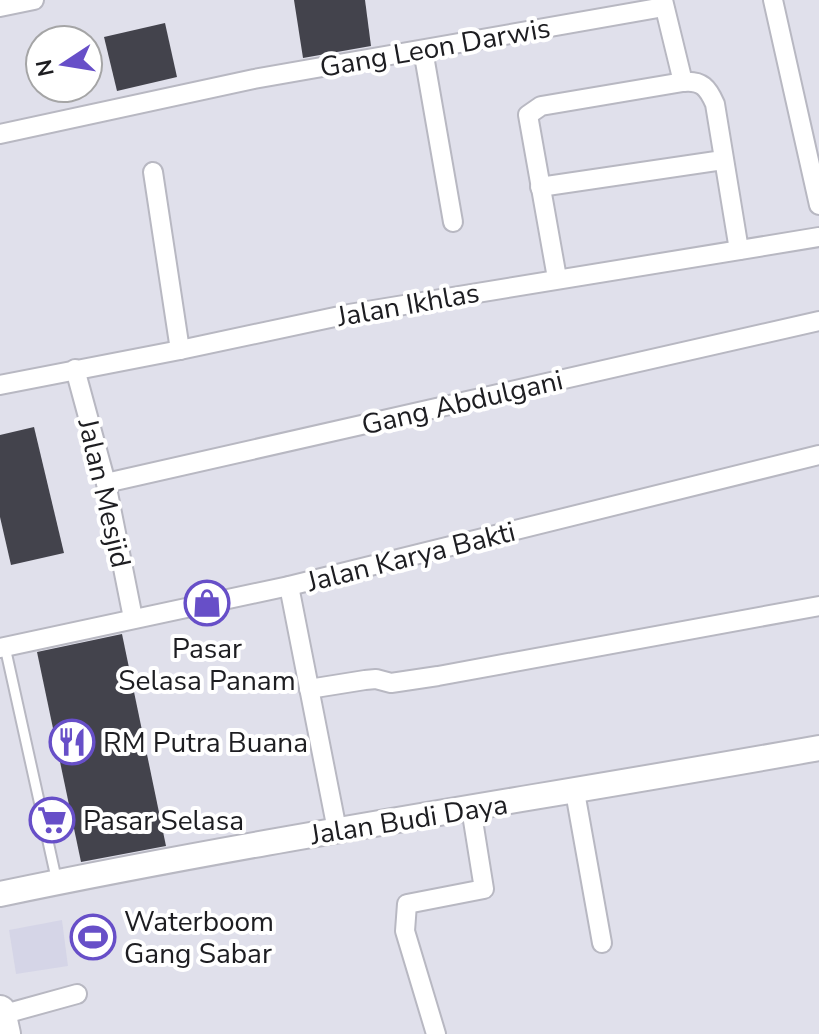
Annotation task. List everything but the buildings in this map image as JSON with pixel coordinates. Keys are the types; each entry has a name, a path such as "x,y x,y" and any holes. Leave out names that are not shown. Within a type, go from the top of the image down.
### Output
{"main road":[{"path":"0,1013 5,1034"}],"street":[{"path":"0,7 34,0"},
{"path":"773,0 819,205"},
{"path":"663,3 683,82"},
{"name":"Gang Leon Darwis","path":"0,134 254,79 663,3"},
{"path":"423,50 453,222"},
{"path":"557,278 528,123 531,111 541,106 683,82 698,82 706,87 715,104 739,250"},
{"path":"540,187 723,160"},
{"path":"153,172 180,350"},
{"name":"Jalan Ikhlas","path":"0,385 349,314 819,237"},
{"name":"Gang Abdulgani","path":"106,483 819,321"},
{"name":"Jalan Mesjid","path":"75,369 106,483 133,618"},
{"name":"Jalan Karya Bakti","path":"2,648 289,586 819,455"},
{"path":"289,586 337,830"},
{"path":"309,689 376,679 391,683 438,676 819,606"},
{"name":"Jalan Budi Daya","path":"0,894 337,830 575,792 819,748"},
{"path":"575,792 602,943"},
{"path":"436,1034 405,931 405,914 407,904 484,889 471,808"},
{"path":"0,1013 77,994"}],"lane":[{"path":"2,648 57,882"}],"shaded area":[{"path":"62,920 68,966 16,974 9,930"}],"place":[{"name":"Pasar Selasa Panam","path":"207,603"},
{"name":"RM Putra Buana","path":"72,742"},
{"name":"Pasar Selasa","path":"52,820"},
{"name":"Waterboom Gang Sabar","path":"93,937"}]}
